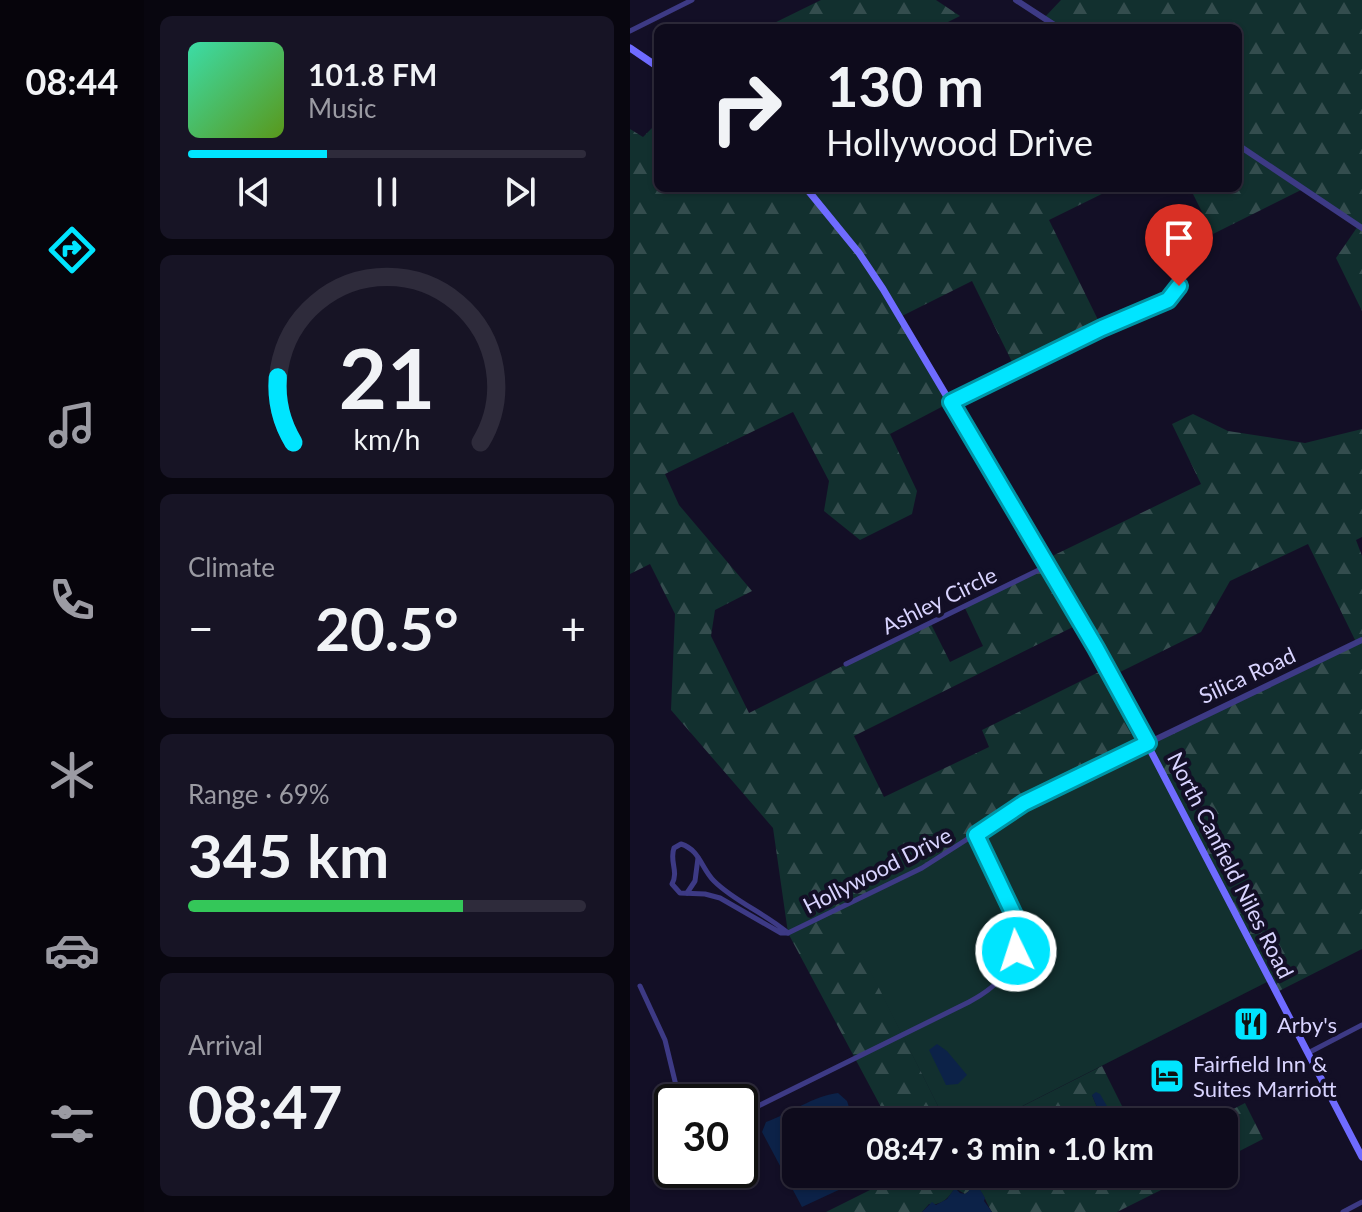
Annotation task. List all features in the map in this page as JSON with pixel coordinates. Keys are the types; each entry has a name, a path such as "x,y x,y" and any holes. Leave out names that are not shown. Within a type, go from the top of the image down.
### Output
{"main road":[{"path":"630,48 654,64"},
{"name":"North Canfield Niles Road","path":"809,192 871,270 1047,566 1148,743 1362,1157"}],"street":[{"path":"630,31 692,0"},
{"path":"1016,0 1053,24"},
{"path":"1242,148 1362,228"},
{"path":"951,402 1102,328 1168,300 1179,286 1181,274 1169,244"},
{"name":"Ashley Circle","path":"846,664 1047,566"},
{"name":"Silica Road","path":"1148,743 1362,640"},
{"name":"Hollywood Drive","path":"686,893 720,898 781,933 788,933 922,868 1024,803 1148,743"},
{"path":"758,1106 969,1002 998,983 1007,972 1016,951 1016,919 976,835"},
{"path":"681,844 698,855 695,881 686,893 677,891 672,884 675,873 671,857 674,848 681,844"},
{"name":"Hollywood Drive","path":"698,855 713,880 771,918 788,933"},
{"path":"640,986 665,1040 676,1084"},
{"path":"1308,1053 1362,1025"},
{"path":"1343,1212 1362,1202"}],"green space":[{"path":"821,0 936,0 960,16 944,24 772,24"},
{"path":"1061,0 1362,0 1362,311 1336,258 1358,226 1303,189 1213,234 1192,192 1242,192 1242,24 1053,24 1044,18"},
{"path":"654,126 654,192 1106,192 1049,220 1102,328 1016,370 972,281 900,317 951,402 890,434 917,491 912,514 860,540 824,511 829,481 793,412 665,474 679,505 752,591 715,610 711,636 749,713 930,622 950,662 983,646 964,606 1046,567 1044,560 1201,484 1172,424 1193,414 1228,431 1305,443 1362,429 1362,537 1356,540 1362,556 1362,949 1277,992 1148,744 1024,803 952,851 839,908 939,1108 882,1108 788,933 773,828 671,710 675,614 650,564 630,574 630,129 643,137","holes":["1308,544 1356,642 1148,743 1112,676 1201,632 1230,581","1081,623 1107,668 982,730 989,747 884,797 854,736"]},
{"path":"1148,743 1271,980 1019,1108 939,1108 838,908 1007,813"},
{"path":"1102,1066 1123,1108 1108,1108 1092,1095 1097,1108 1019,1108"},
{"path":"1245,1103 1263,1139 1238,1152 1238,1108 1235,1108"},
{"path":"874,1188 955,1188 944,1200 929,1204 922,1212 826,1212"},
{"path":"955,1188 969,1188 965,1194"},
{"path":"978,1188 1165,1188 1117,1212 992,1212"}],"water":[{"path":"937,1044 967,1075 958,1084 946,1085 929,1050"},
{"path":"1096,1092 1100,1094 1108,1108 1097,1108 1092,1095"},
{"path":"838,1093 849,1108 798,1108"},
{"path":"782,1115 782,1170 762,1132 766,1122"},
{"path":"792,1188 843,1188 802,1207"},
{"path":"955,1188 960,1193 969,1191 968,1188 979,1188 992,1212 922,1212 932,1202 936,1205 947,1199"}],"place":[{"name":"Arby's","path":"1251,1024"},
{"name":"Fairfield Inn & Suites Marriott","path":"1167,1076"}],"route":[{"path":"1016,951 1018,941 1012,907 976,835 1024,803 1148,743 1096,648 951,402 1102,328 1168,300 1179,286"}]}
